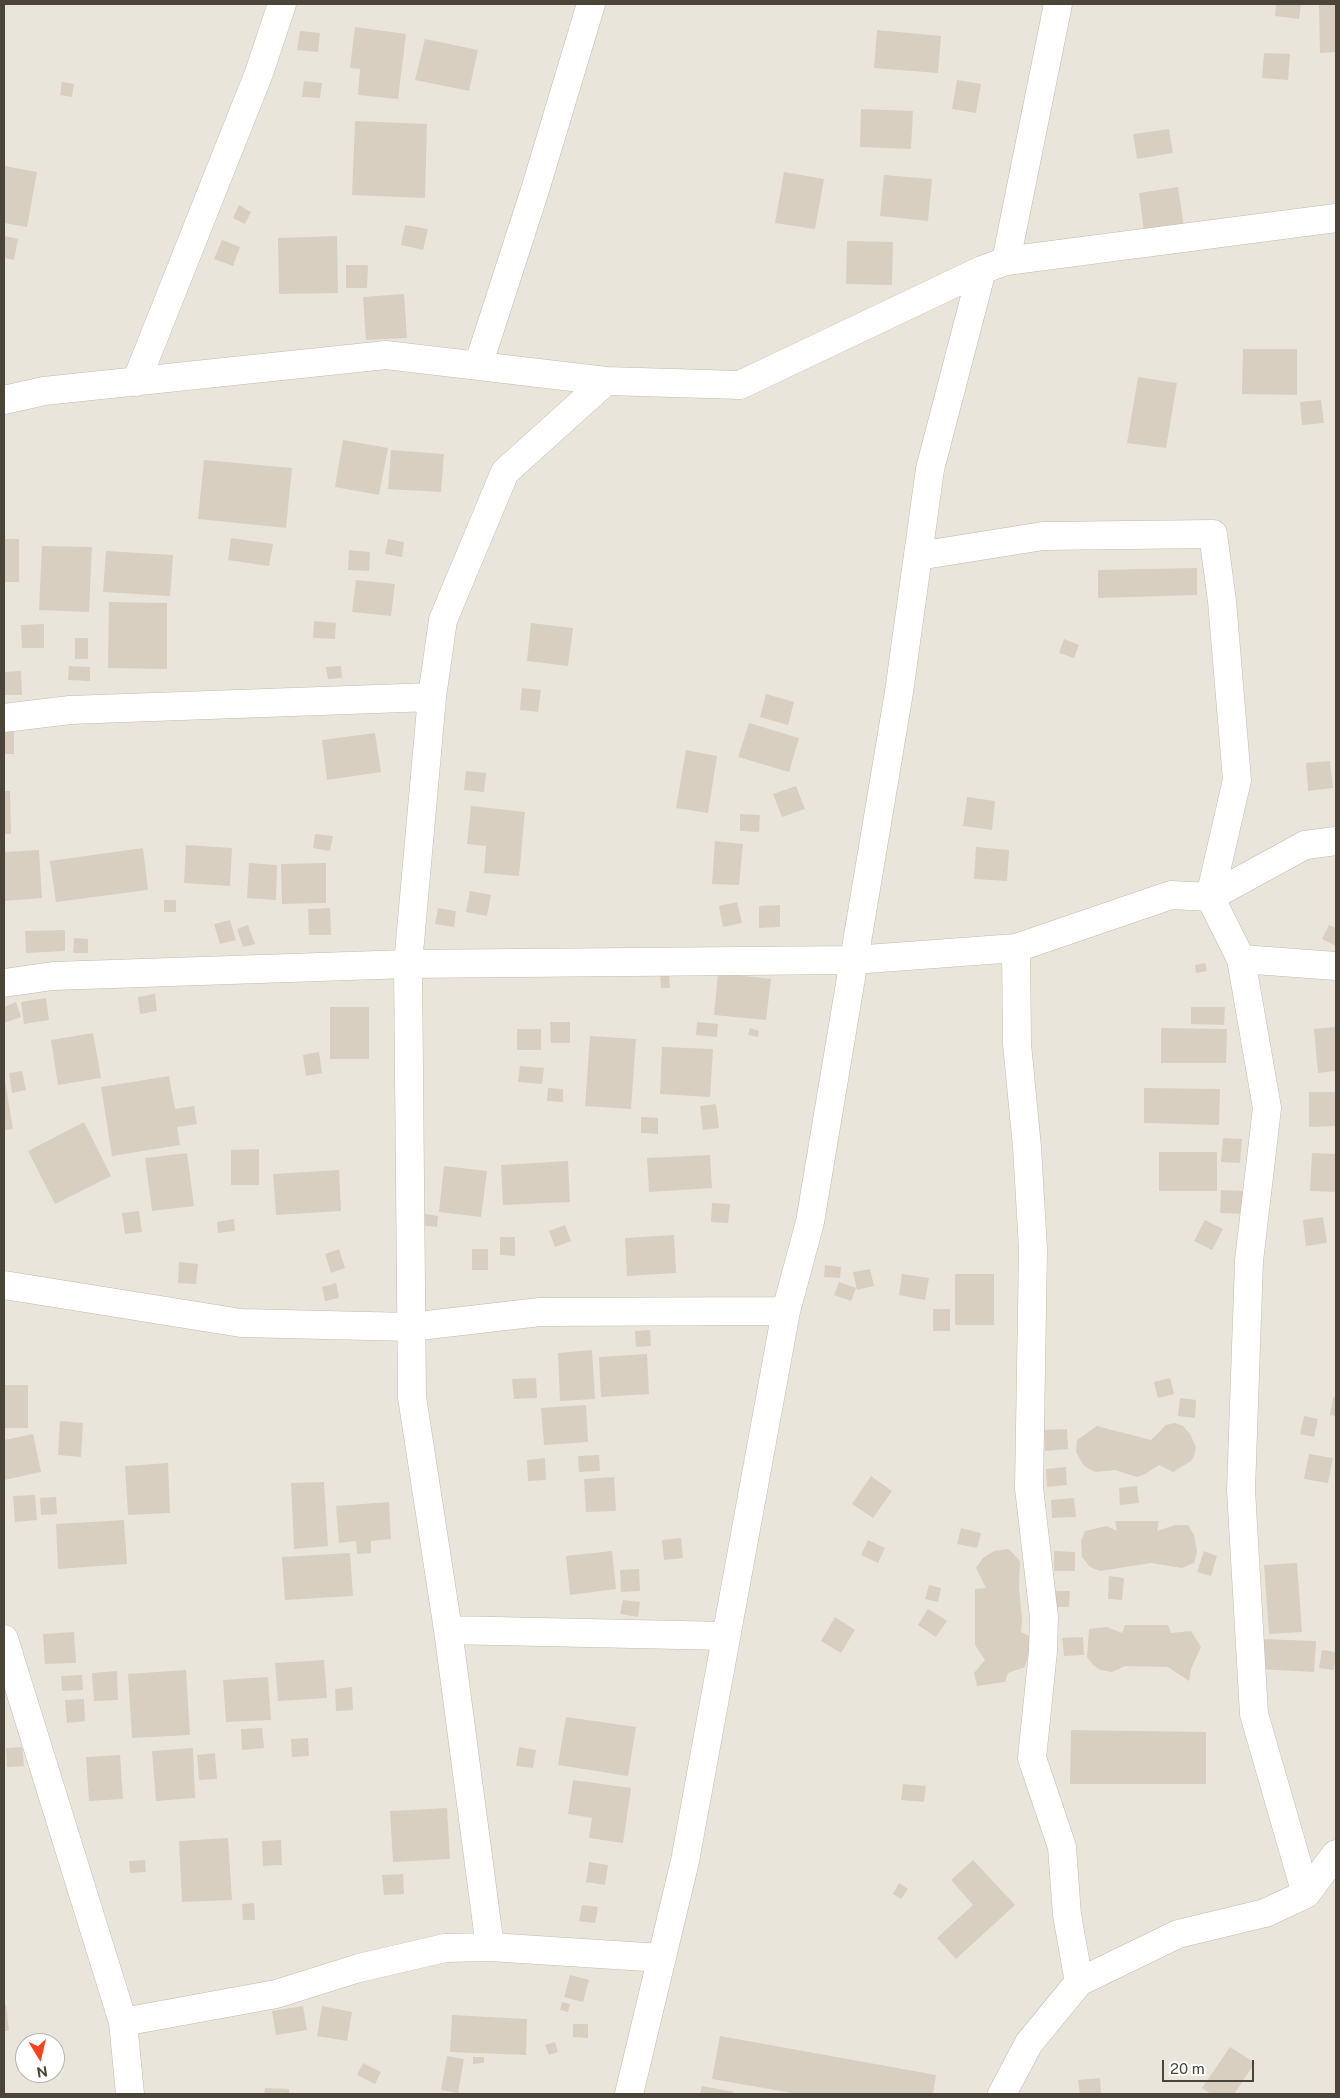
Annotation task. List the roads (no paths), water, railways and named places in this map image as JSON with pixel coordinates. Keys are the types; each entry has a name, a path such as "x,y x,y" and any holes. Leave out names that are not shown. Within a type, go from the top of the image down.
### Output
{"street":[{"path":"136,382 259,73 282,4"},
{"path":"478,366 535,190 591,4"},
{"path":"629,2094 685,1861 786,1311 810,1222 899,692 930,469 994,266 1058,4"},
{"path":"4,400 44,391 386,356 606,381 740,385 994,266 1336,218"},
{"path":"490,1947 448,1630 412,1397 408,964 432,697 443,620 505,472 606,381"},
{"path":"918,556 1043,536 1213,534 1222,601 1237,780 1210,897 1241,959 1267,1108 1249,1261 1241,1490 1254,1714 1306,1894"},
{"path":"4,718 70,710 432,697"},
{"path":"4,983 53,976 408,964 853,960 1016,948 1171,895 1210,897 1305,845 1336,842"},
{"path":"1016,948 1017,1044 1027,1147 1033,1249 1029,1488 1044,1617 1043,1651 1032,1758 1062,1847 1067,1915 1080,1982"},
{"path":"1241,959 1336,966"},
{"path":"4,1285 241,1323 410,1327 540,1312 786,1311"},
{"path":"448,1630 726,1636"},
{"path":"5,1652 123,2022 130,2094"},
{"path":"1002,2094 1029,2042 1080,1982 1178,1934 1265,1913 1306,1894 1336,1854"},
{"path":"123,2022 276,1994 359,1968 445,1948 490,1947 662,1958"}]}
